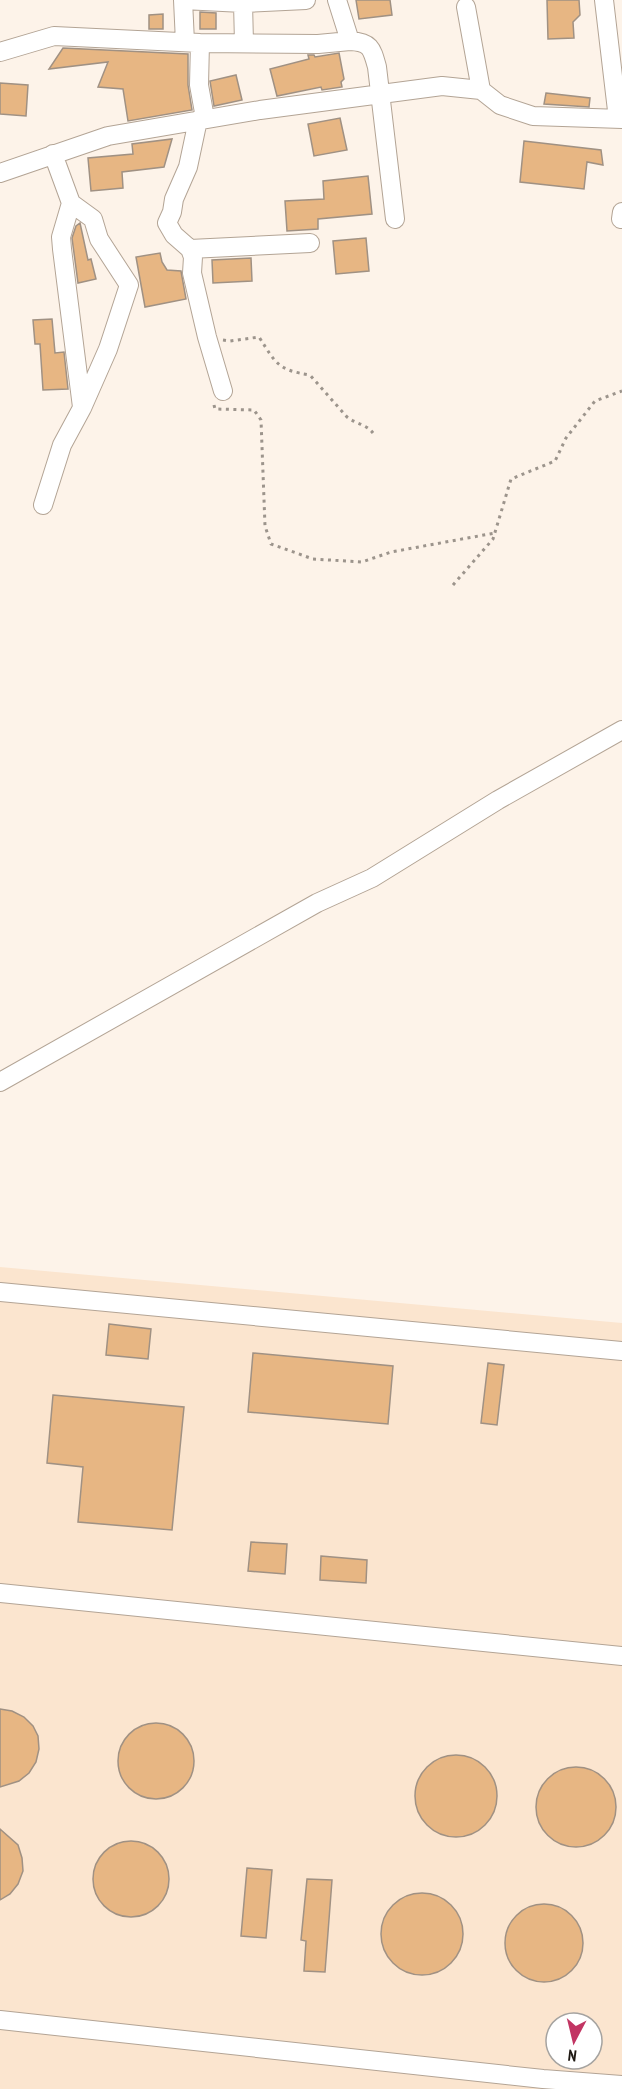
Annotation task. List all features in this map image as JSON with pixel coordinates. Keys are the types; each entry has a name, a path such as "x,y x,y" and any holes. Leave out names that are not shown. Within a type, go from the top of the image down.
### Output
{"street":[{"path":"223,392 192,273 193,256 190,249 174,235 167,223 174,199 188,167 202,119 199,85 183,0 243,3 306,0"},
{"path":"337,0 350,41"},
{"path":"0,173 108,136 202,119 442,86 482,90 500,105 533,116 620,119 603,0"},
{"path":"243,3 244,43"},
{"path":"466,7 482,90"},
{"path":"0,52 54,36 192,43 318,45 350,41 364,43 371,49 377,67 395,219"},
{"path":"43,505 62,445 82,408 108,349 129,285 99,239 93,219 71,203 53,154"},
{"path":"71,203 61,237 82,408"},
{"path":"621,219 622,212"},
{"path":"190,249 310,243"},
{"path":"0,1082 317,903 372,878 498,800 622,730"},
{"path":"0,1292 622,1351"},
{"path":"0,1593 622,1656"},
{"path":"0,2020 543,2084 622,2085"}],"path":[{"path":"207,337 230,341 259,337 278,365 289,372 310,375 347,417 368,426 373,433"},
{"path":"453,585 493,539 511,479 555,460 566,438 596,401 622,391"},
{"path":"223,392 211,394 214,409 254,410 261,420 266,526 271,544 313,559 362,562 391,552 495,533"}],"shaded area":[{"path":"0,1267 622,1323 622,2089 0,2089"}],"building":[{"path":"356,0 390,0 392,15 359,19"},
{"path":"547,0 579,0 580,15 573,22 574,38 548,39"},
{"path":"200,12 216,13 216,29 200,29"},
{"path":"163,14 163,29 149,29 149,15"},
{"path":"63,48 188,54 188,85 192,110 128,121 123,89 98,87 108,62 49,69"},
{"path":"339,53 344,79 341,82 342,87 322,90 321,87 277,96 270,69 309,59 308,55 315,57"},
{"path":"236,75 242,100 214,106 210,81"},
{"path":"0,83 28,85 26,116 0,114"},
{"path":"546,93 590,98 589,107 544,104"},
{"path":"340,118 347,150 314,156 308,124"},
{"path":"172,139 164,167 122,172 123,188 91,191 88,158 133,154 132,144"},
{"path":"524,141 601,150 603,165 587,162 584,189 520,182"},
{"path":"368,176 372,214 318,219 318,229 287,231 285,201 324,199 323,181"},
{"path":"80,223 88,260 91,259 96,279 78,283 72,238 76,226"},
{"path":"366,238 369,271 336,274 333,241"},
{"path":"160,253 167,270 181,271 186,299 145,307 136,257"},
{"path":"251,258 252,281 213,283 212,260"},
{"path":"52,319 55,353 64,352 68,389 43,390 40,344 35,344 33,320"},
{"path":"109,1324 151,1329 148,1359 106,1355"},
{"path":"253,1353 393,1366 388,1424 248,1412"},
{"path":"488,1363 504,1365 497,1425 481,1423"},
{"path":"53,1395 184,1407 172,1530 78,1522 83,1467 47,1463"},
{"path":"251,1542 287,1544 285,1574 248,1571"},
{"path":"321,1556 367,1560 366,1583 320,1580"},
{"path":"0,1709 12,1711 24,1717 33,1726 38,1736 39,1749 36,1762 29,1773 19,1781 0,1787"},
{"path":"156,1723 171,1726 183,1734 191,1746 194,1761 191,1776 183,1788 171,1796 156,1799 141,1796 129,1788 121,1776 118,1761 121,1746 129,1734 141,1726"},
{"path":"456,1755 472,1758 485,1767 494,1780 497,1796 494,1812 485,1825 472,1834 456,1837 440,1834 427,1825 418,1812 415,1796 418,1780 427,1767 440,1758"},
{"path":"576,1767 591,1770 604,1779 613,1792 616,1807 613,1822 604,1835 591,1844 576,1847 561,1844 548,1835 539,1822 536,1807 539,1792 548,1779 561,1770"},
{"path":"0,1829 18,1845 23,1871 18,1884 10,1894 0,1900"},
{"path":"131,1841 146,1844 158,1852 166,1864 169,1879 166,1894 158,1906 146,1914 131,1917 116,1914 104,1906 96,1894 93,1879 96,1864 104,1852 116,1844"},
{"path":"247,1868 272,1870 266,1938 241,1936"},
{"path":"307,1879 332,1880 325,1972 304,1971 306,1941 301,1940"},
{"path":"422,1893 438,1896 451,1905 460,1918 463,1934 460,1950 451,1963 438,1972 422,1975 406,1972 393,1963 384,1950 381,1934 384,1918 393,1905 406,1896"},
{"path":"536,1904 552,1904 566,1910 577,1921 583,1935 583,1951 577,1965 566,1976 552,1982 536,1982 522,1976 511,1965 505,1951 505,1935 511,1921 522,1910"}]}
